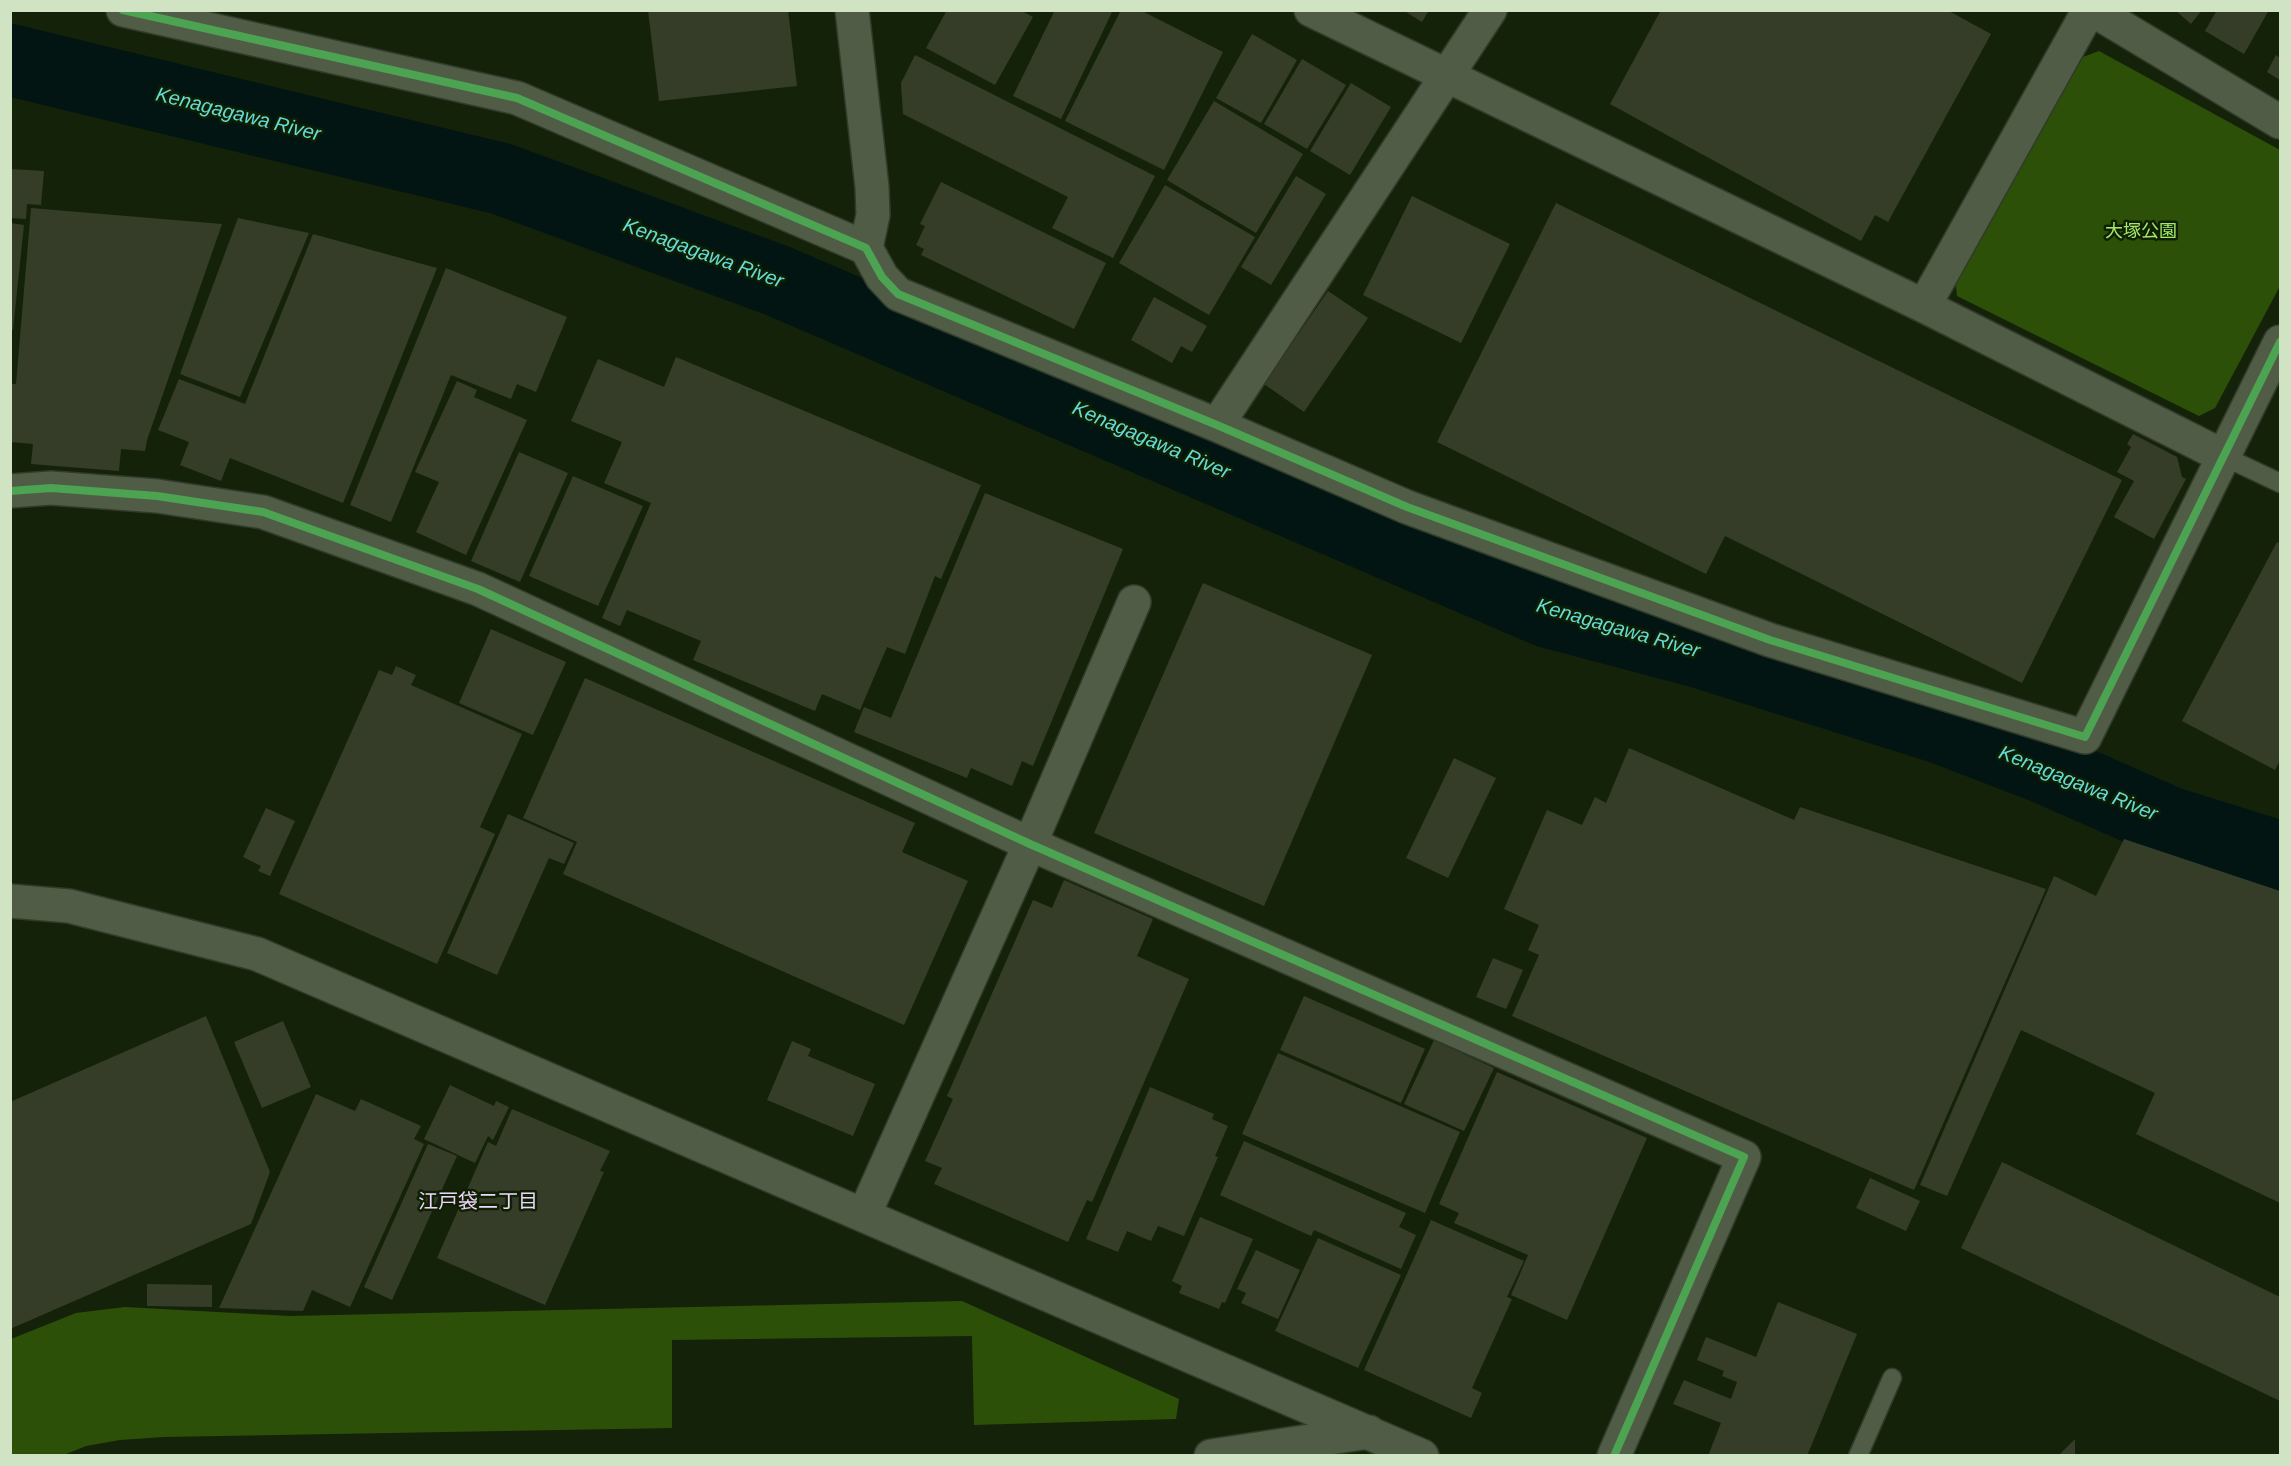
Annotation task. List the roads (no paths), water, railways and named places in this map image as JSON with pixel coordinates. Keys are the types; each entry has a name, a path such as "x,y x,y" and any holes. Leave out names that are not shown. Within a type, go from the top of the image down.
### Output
{"street":[{"path":"123,10 517,98 866,248 882,277 898,294 1217,425 1407,507 1770,640 2085,737 2280,342"},
{"path":"852,10 873,187 873,215 866,248"},
{"path":"1311,10 1924,306 2225,457"},
{"path":"1217,425 1490,10"},
{"path":"1924,306 2091,10 2280,122"},
{"path":"10,491 51,488 157,496 263,512 478,589 1030,844 1744,1157 1614,1455"},
{"path":"864,1215 1030,844 1134,602"},
{"path":"10,901 69,906 257,954 1422,1455"},
{"path":"1211,1455 1369,1432"}],"lane":[{"path":"2225,457 2280,483"},
{"path":"1858,1455 1892,1378"}],"waterway":[{"name":"Kenagagawa River","path":"10,60 502,179 778,281 1548,612 1699,652 1941,728 2045,768 2168,822 2280,857"}],"district":[{"name":"江戸袋二丁目","path":"478,1202"}],"park label":[{"name":"大塚公園","path":"2141,232"}]}
